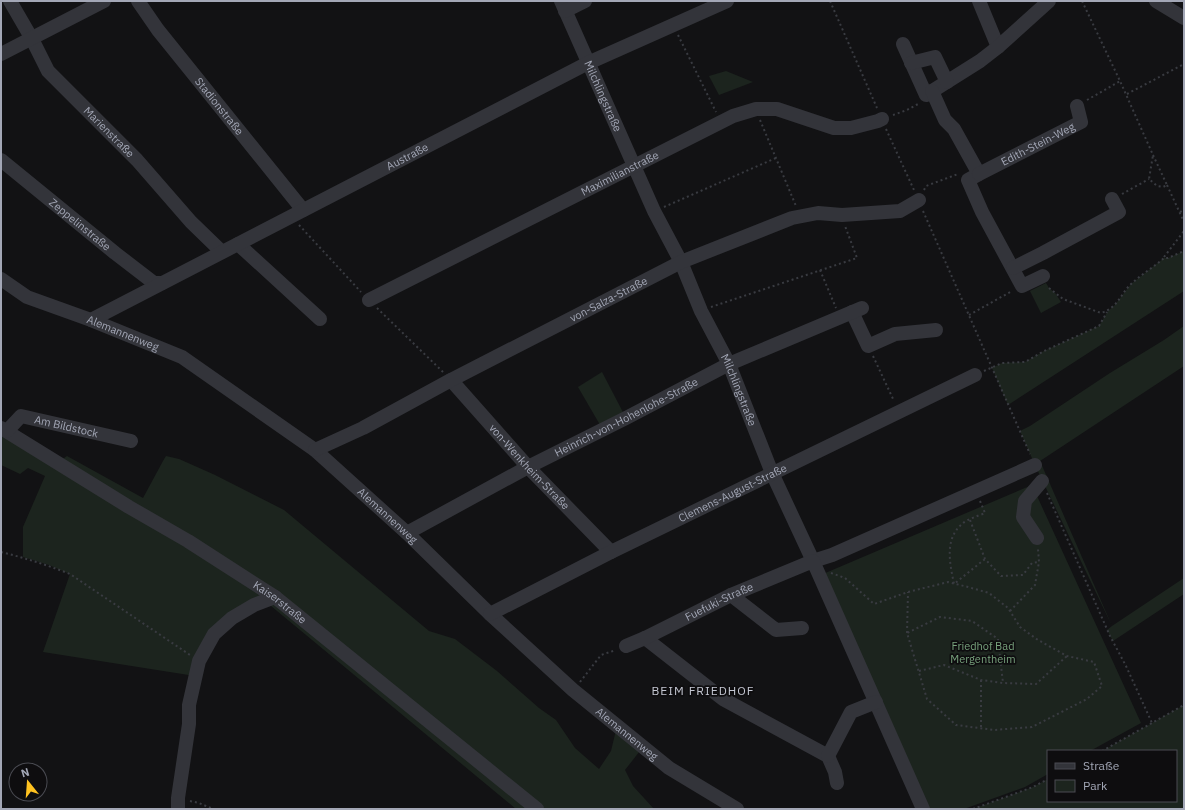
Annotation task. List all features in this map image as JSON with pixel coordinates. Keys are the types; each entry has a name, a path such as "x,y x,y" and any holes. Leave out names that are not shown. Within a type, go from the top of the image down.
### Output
{"street":[{"name":"Marienstraße","path":"10,1 48,70 137,160 191,222 222,252"},
{"path":"1,54 104,1"},
{"name":"Stadionstraße","path":"138,1 158,30 303,210"},
{"path":"563,6 586,1"},
{"name":"Austraße","path":"91,320 588,63 727,1"},
{"path":"979,1 998,47"},
{"path":"929,93 998,47 1049,1"},
{"path":"1156,1 1184,18"},
{"name":"Milchlingstraße","path":"563,6 654,211 681,262 701,311 729,364 772,473 815,565 923,809"},
{"path":"903,44 911,63 944,120 954,129 973,177 982,212 1022,286 1046,282 1032,259"},
{"path":"911,63 935,56 947,82"},
{"name":"Edith-Stein-Weg","path":"973,177 1081,122 1077,106"},
{"name":"Maximilianstraße","path":"369,300 733,116 756,110 777,109 834,128 851,128 882,119"},
{"name":"Zeppelinstraße","path":"1,160 154,284 162,283"},
{"path":"1013,268 1119,212 1112,199"},
{"name":"von-Salza-Straße","path":"315,450 363,428 450,380 681,262 792,218 818,213 842,215 900,211 919,200"},
{"path":"238,244 320,319"},
{"name":"Alemannenweg","path":"1,279 27,297 91,320 182,357 315,450 407,533 490,614 573,690 669,768 737,809"},
{"path":"851,312 868,346 895,334 936,330"},
{"name":"Heinrich-von-Hohenlohe-Straße","path":"407,533 528,467 729,364 851,312"},
{"name":"Clemens-August-Straße","path":"490,614 611,552 975,376"},
{"name":"von-Wenkheim-Straße","path":"450,380 528,467 611,552"},
{"name":"Am Bildstock","path":"4,430 21,416 131,441"},
{"name":"Kaiserstraße","path":"4,430 129,507 188,541 275,597 536,809"},
{"path":"815,565 832,555 1035,465"},
{"path":"1038,538 1023,517 1026,501 1042,481"},
{"name":"Fuefuki-Straße","path":"626,646 731,595 815,565"},
{"path":"731,595 776,630 802,628"},
{"path":"178,804 190,724 189,705 199,661 214,634 232,618 254,605 275,597"},
{"path":"645,638 723,699 828,756 838,783"},
{"path":"828,756 851,712 876,702"}],"path":[{"path":"830,1 1035,465"},
{"path":"1082,1 1184,222"},
{"path":"673,25 722,122"},
{"path":"1126,95 1184,64"},
{"path":"1077,106 1120,81"},
{"path":"882,119 907,110 926,100 929,93"},
{"path":"756,110 800,216"},
{"path":"1149,179 1153,155"},
{"path":"654,211 776,158"},
{"path":"919,200 926,186 961,173 973,177"},
{"path":"1149,179 1157,186 1163,188 1167,185"},
{"path":"1112,199 1149,179"},
{"path":"1180,212 1184,210"},
{"path":"701,311 857,258 842,215"},
{"path":"992,368 1002,363 1025,362 1044,350 1099,326 1108,311 1114,306 1131,284 1164,258 1184,231"},
{"path":"1164,258 1168,258 1184,251"},
{"path":"820,270 851,312"},
{"path":"1046,282 1064,299 1101,313 1108,311"},
{"path":"969,315 1022,286"},
{"path":"868,346 899,412"},
{"path":"1042,481 1110,636 1126,666 1152,723"},
{"path":"954,584 949,560 952,537 962,523 985,513 975,491"},
{"path":"970,520 985,558 1001,576 1022,575 1032,563 1039,562"},
{"path":"1010,611 1035,585 1039,562 1038,538"},
{"path":"1,552 42,563 70,574 199,661"},
{"path":"954,584 985,558"},
{"path":"815,565 845,578 874,604 908,592 948,582 989,593 1008,608 1020,627 1038,640 1067,656 1094,662 1102,686 1087,699 1032,727 994,730 956,724 927,699 907,634 908,592"},
{"path":"907,634 940,617 972,621 998,639 1003,683"},
{"path":"573,690 601,655 626,646"},
{"path":"919,671 944,665 981,680 1003,683 1036,684 1067,656"},
{"path":"981,680 981,728"},
{"path":"1104,750 1184,705"},
{"path":"973,809 1033,787 1047,780"},
{"path":"178,804 199,803 213,809"}],"green space":[{"path":"726,71 753,82 719,95 709,76"},
{"path":"1184,251 1184,291 1008,405 992,368 1002,363 1025,362 1044,351 1099,326 1108,311 1114,306 1131,284 1164,258 1168,258"},
{"path":"1046,283 1061,302 1041,313 1030,291"},
{"path":"1184,326 1184,366 1040,461 1112,626 1020,431"},
{"path":"602,372 626,418 603,430 578,387"},
{"path":"1,428 57,463 67,456 143,498 166,456 179,459 215,475 284,510 429,631 455,639 497,671 539,708 556,720 575,748 599,769 611,751 617,726 643,747 625,770 633,786 654,809 516,809 265,601 232,618 195,676 43,652 70,574 49,565 23,557 23,527 45,476 28,468 20,474 1,465"},
{"name":"Friedhof Bad Mergentheim","path":"1032,485 1141,723 1092,750 1047,750 1047,775 1025,787 964,809 926,809 823,574"},
{"path":"1184,578 1184,594 1113,641 1107,630"},
{"path":"1184,705 1184,809 973,809 1033,787 1047,780 1047,802 1177,802 1177,750 1104,750"}],"district":[{"name":"BEIM FRIEDHOF","path":"703,690"}]}
